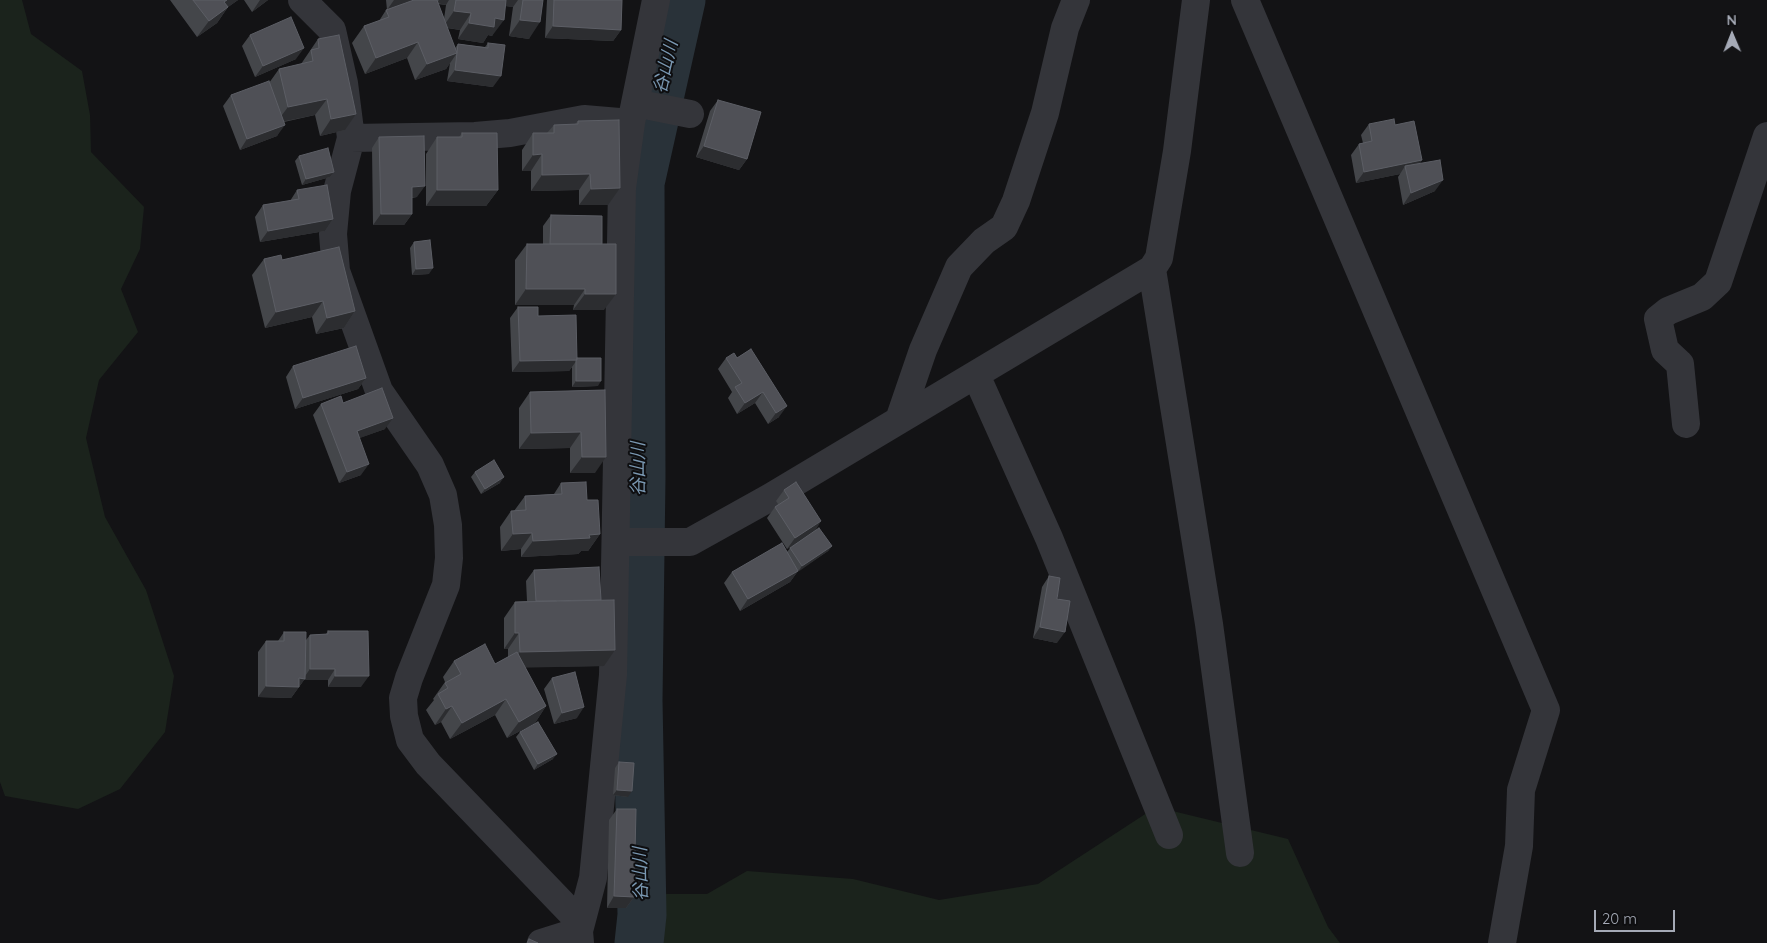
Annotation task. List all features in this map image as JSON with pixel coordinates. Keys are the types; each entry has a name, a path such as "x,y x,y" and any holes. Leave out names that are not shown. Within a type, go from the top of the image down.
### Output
{"street":[{"path":"302,0 332,30 344,83 352,138 337,191 333,234 336,270 379,391 430,465 443,495 448,525 449,558 446,584 403,698 404,716 410,740 428,764 580,932"},
{"path":"580,932 593,878 612,685 617,542 622,188 633,113 656,0"},
{"path":"899,420 923,350 959,267 984,241 1004,227 1016,200 1045,113 1065,28 1076,0"},
{"path":"617,542 690,542 769,498 1152,269 1158,258 1176,151 1196,0"},
{"path":"1245,0 1546,710 1521,790 1519,846 1502,943"},
{"path":"352,138 510,133 584,119 633,113 690,114"},
{"path":"1686,424 1680,364 1665,350 1658,319 1668,311 1702,297 1718,282 1767,136"},
{"path":"1152,269 1209,624 1240,853"},
{"path":"976,375 1049,538 1169,835"},
{"path":"540,943 580,932"}],"shaded area":[{"path":"0,0 22,0 31,34 82,71 90,115 91,152 144,207 140,249 121,289 138,332 99,380 86,438 105,517 146,590 174,676 165,732 120,789 78,809 5,796 0,782"},
{"path":"1156,807 1288,839 1328,927 1340,943 654,943 657,894 707,894 747,871 853,879 939,900 1038,884"}],"building":[{"path":"193,0 227,0 224,2 228,7 209,21"},
{"path":"414,0 437,0 457,53 427,64 418,42 376,58 364,26 389,17 386,10"},
{"path":"456,0 506,0 504,20 495,18 494,27 469,23 471,13 454,11"},
{"path":"523,0 543,0 540,22 520,20"},
{"path":"554,0 622,0 621,30 553,26"},
{"path":"291,17 304,48 263,66 250,35"},
{"path":"339,35 356,114 331,119 327,99 288,107 279,69 313,61 311,50 319,48 318,39"},
{"path":"488,43 505,45 501,76 455,70 458,44 488,48"},
{"path":"269,81 285,125 247,139 231,95"},
{"path":"718,100 761,112 747,159 704,146"},
{"path":"1394,119 1395,125 1414,121 1422,160 1364,172 1359,144 1372,141 1369,124"},
{"path":"619,120 620,188 591,189 590,174 542,175 542,154 533,155 533,133 554,133 554,125 578,124 578,121"},
{"path":"462,133 497,133 498,190 437,190 437,137 462,137"},
{"path":"424,136 425,186 412,187 412,214 381,214 379,137"},
{"path":"328,148 334,172 306,179 299,156"},
{"path":"1440,160 1443,180 1411,193 1405,166"},
{"path":"327,185 333,219 268,231 263,205 299,199 297,190"},
{"path":"551,215 602,216 602,244 550,244"},
{"path":"430,240 433,268 416,269 414,242"},
{"path":"527,244 616,244 616,294 585,294 585,289 526,289"},
{"path":"339,247 355,311 327,318 323,301 276,312 264,259 281,255 282,260"},
{"path":"518,307 538,307 538,316 576,315 577,360 520,361"},
{"path":"356,346 366,378 303,398 293,366"},
{"path":"751,349 787,406 776,413 763,392 745,403 735,387 742,383 726,358 734,353 737,358"},
{"path":"577,358 601,358 601,381 576,381"},
{"path":"382,388 393,418 357,431 369,464 347,472 321,404 341,396 343,403"},
{"path":"605,390 606,457 582,457 581,432 531,433 530,392"},
{"path":"494,460 504,477 485,489 475,472"},
{"path":"586,482 587,500 598,500 600,534 589,535 590,538 533,541 532,533 513,534 511,511 526,510 525,496 562,494 561,483"},
{"path":"796,482 821,521 795,538 775,507 789,498 784,490"},
{"path":"819,528 832,546 802,566 790,548"},
{"path":"782,543 798,571 748,599 732,572"},
{"path":"599,567 601,600 536,601 534,570"},
{"path":"1049,576 1060,578 1057,599 1070,601 1065,632 1040,627"},
{"path":"614,600 615,650 520,652 519,633 515,633 515,602"},
{"path":"328,631 368,631 369,676 335,676 335,669 310,669 310,635 328,634"},
{"path":"284,632 306,632 305,679 299,678 299,687 266,686 266,641 284,641"},
{"path":"485,644 495,664 517,652 546,706 519,722 506,699 462,723 452,706 446,709 438,694 448,688 445,683 461,674 454,661"},
{"path":"575,672 584,707 562,713 552,678"},
{"path":"538,722 557,754 538,764 520,732"},
{"path":"619,762 634,763 632,791 617,790"},
{"path":"617,809 636,809 634,897 614,896"},
{"path":"529,939 538,943 527,943"}],"waterway":[{"name":"谷山川","path":"639,943 642,915 638,700 641,477 640,183 681,0"}]}
